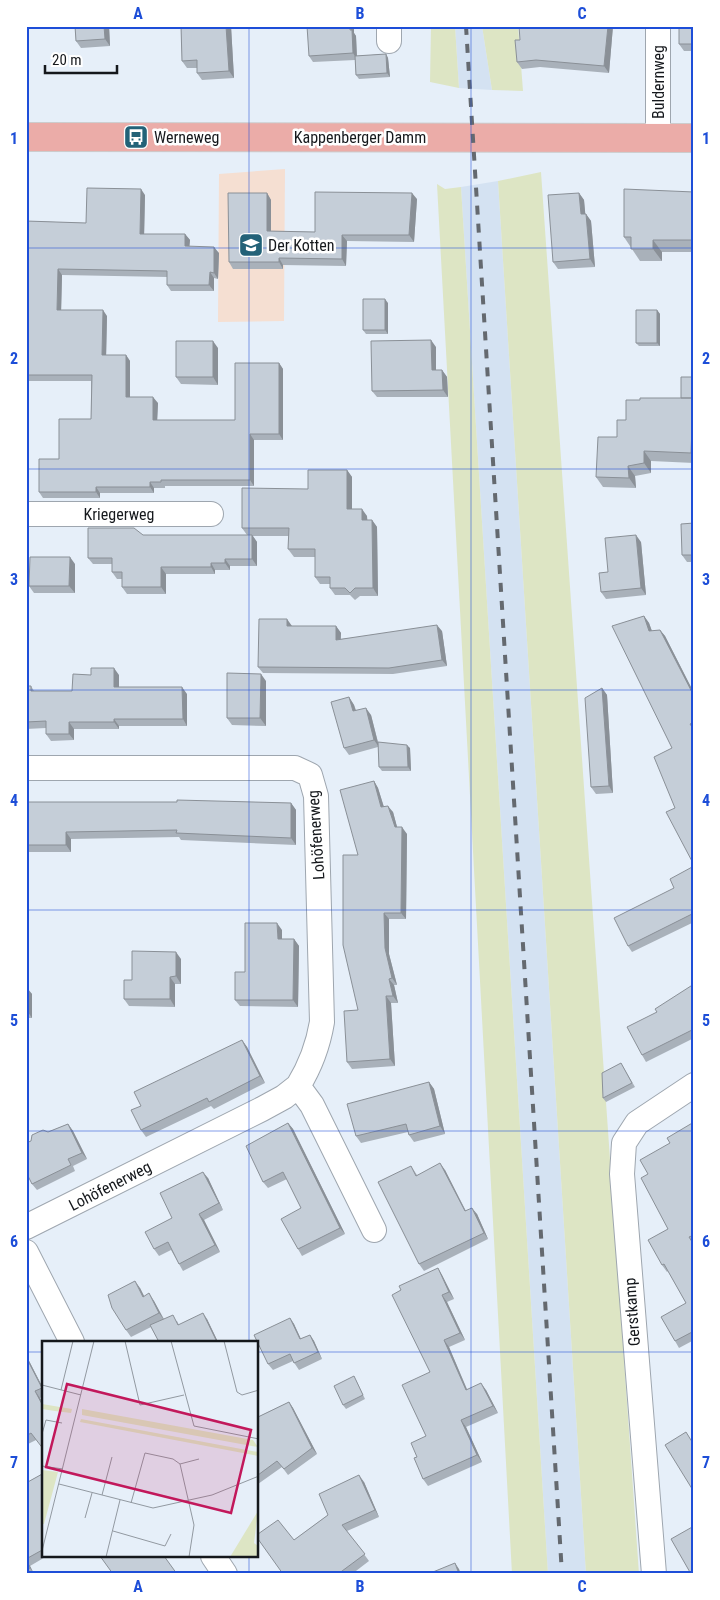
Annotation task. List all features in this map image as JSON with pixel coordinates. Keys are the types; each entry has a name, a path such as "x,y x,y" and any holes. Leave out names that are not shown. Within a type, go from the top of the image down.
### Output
{"main road":[{"name":"Kappenberger Damm","path":"26,137 694,138"}],"street":[{"name":"Buldernweg","path":"658,26 658,138"},
{"name":"Kriegerweg","path":"26,514 211,514"},
{"name":"Lohöfenerweg","path":"26,768 295,768 310,775 316,796 322,1022 312,1060 298,1086 284,1097 26,1227"},
{"name":"Gerstkamp","path":"654,1574 622,1174 624,1143 637,1123 694,1085"},
{"path":"298,1086 312,1105 374,1230"},
{"path":"26,1252 71,1341"},
{"path":"214,1558 225,1574"}],"shaded area":[{"path":"455,26 482,26 492,90 459,88"},
{"name":"Der Kotten","path":"285,169 284,321 218,322 219,174"},
{"path":"498,181 586,1574 548,1574 461,187"}],"green space":[{"path":"431,26 455,26 459,88 430,82"},
{"path":"482,26 518,26 523,91 492,90"},
{"path":"541,172 639,1574 586,1574 498,181"},
{"path":"437,184 445,189 461,187 548,1574 512,1574"}],"building":[{"path":"75,26 104,26 105,39 76,41"},
{"path":"181,26 226,26 229,71 197,73 197,60 182,61"},
{"path":"307,26 350,26 350,30 352,30 353,53 309,56"},
{"path":"519,26 608,26 604,66 536,60 517,62 515,40 520,40"},
{"path":"679,26 694,26 694,44 679,44"},
{"path":"386,54 387,73 356,75 355,56"},
{"path":"87,188 141,189 140,234 185,234 185,246 214,247 214,273 210,272 209,285 167,285 167,271 58,269 57,310 103,310 102,355 126,355 126,397 153,397 153,420 235,420 235,363 279,363 279,434 250,434 250,480 161,480 161,482 150,482 150,487 96,487 96,492 39,492 39,459 59,459 59,419 91,419 92,375 26,375 26,221 86,223"},
{"path":"624,189 694,192 694,240 653,240 653,249 631,249 631,237 624,237"},
{"path":"315,192 412,193 409,235 342,235 342,259 279,258 279,262 229,262 228,193 267,193 267,231 315,232"},
{"path":"579,193 581,214 586,214 590,259 553,262 548,195"},
{"path":"363,299 385,299 385,330 363,330"},
{"path":"636,310 657,310 657,343 636,343"},
{"path":"431,340 432,370 442,370 443,390 372,391 371,341"},
{"path":"176,341 213,341 213,377 176,377"},
{"path":"681,377 694,377 694,400 693,398 681,398"},
{"path":"640,398 693,398 691,453 644,451 644,463 628,466 629,478 596,477 598,437 617,437 617,420 626,420 626,400 640,400"},
{"path":"308,470 347,470 347,509 362,509 362,520 372,520 373,588 355,588 350,593 345,588 330,588 330,577 315,577 315,549 288,549 289,528 242,528 242,488 308,489"},
{"path":"694,523 694,555 682,555 681,524"},
{"path":"88,528 134,528 143,535 252,535 252,559 225,559 225,563 211,563 211,567 161,567 161,587 122,587 122,572 112,572 112,558 88,558"},
{"path":"636,535 641,588 601,592 599,573 608,572 605,538"},
{"path":"30,557 70,557 69,586 29,586"},
{"path":"644,616 649,631 660,630 694,696 694,722 690,724 694,730 694,865 666,812 675,808 654,757 672,748 612,626"},
{"path":"259,619 287,619 287,626 336,626 336,640 437,625 442,660 389,668 258,667"},
{"path":"91,668 114,668 114,687 182,687 183,719 114,719 114,722 69,722 69,734 46,734 46,721 26,722 26,686 31,686 31,691 72,691 73,674 91,675"},
{"path":"227,673 261,674 260,718 227,718"},
{"path":"602,688 609,786 591,787 585,698"},
{"path":"349,697 353,711 366,708 374,740 344,748 331,702"},
{"path":"378,742 407,745 408,767 379,767"},
{"path":"374,781 381,807 388,806 395,827 402,827 401,913 384,913 385,948 392,978 389,979 393,996 386,996 390,1059 347,1062 344,1011 358,1010 343,945 343,855 358,855 340,790"},
{"path":"177,800 291,803 291,838 176,833 177,830 66,832 66,845 26,845 26,802 177,802"},
{"path":"694,866 694,913 628,946 614,918 674,888 670,879"},
{"path":"245,923 277,923 278,939 294,939 293,1000 235,1000 235,972 245,972"},
{"path":"132,951 176,952 176,976 170,977 170,999 124,999 124,980 132,980"},
{"path":"694,984 694,1029 642,1055 627,1027 657,1012 655,1009"},
{"path":"26,989 28,989 28,1012 26,1012"},
{"path":"242,1040 260,1076 209,1102 207,1098 141,1130 131,1110 141,1106 134,1092"},
{"path":"621,1063 632,1083 603,1098 602,1073"},
{"path":"429,1082 440,1126 409,1135 406,1124 356,1136 347,1104"},
{"path":"694,1122 694,1235 689,1237 694,1245 694,1331 675,1341 661,1317 686,1303 648,1240 668,1229 641,1178 648,1174 640,1160 670,1143 667,1138"},
{"path":"288,1123 340,1228 298,1249 281,1219 301,1208 283,1172 263,1182 246,1146"},
{"path":"68,1124 82,1153 68,1159 71,1165 32,1184 26,1172 26,1143 31,1141 32,1135 43,1130 48,1132"},
{"path":"440,1163 465,1211 472,1208 484,1233 419,1264 378,1182 411,1166 416,1176"},
{"path":"203,1172 219,1203 199,1214 215,1245 179,1264 168,1242 154,1249 145,1232 172,1218 160,1193"},
{"path":"438,1268 449,1292 442,1295 460,1333 444,1340 466,1390 481,1383 493,1406 461,1420 477,1455 423,1479 414,1458 417,1457 411,1443 426,1436 402,1385 430,1372 392,1295 401,1290 399,1286"},
{"path":"135,1281 143,1297 149,1293 159,1313 126,1330 112,1308 108,1295"},
{"path":"203,1313 217,1341 158,1341 150,1325 173,1315 178,1325"},
{"path":"290,1318 300,1339 310,1335 318,1352 294,1363 290,1354 268,1364 259,1345 259,1341 257,1341 254,1335"},
{"path":"26,1357 42,1388 35,1391 42,1404 42,1447 31,1433 26,1436"},
{"path":"354,1376 363,1395 343,1405 334,1386"},
{"path":"289,1402 312,1448 284,1469 277,1461 259,1474 259,1417"},
{"path":"686,1432 694,1445 694,1492 665,1445"},
{"path":"42,1474 42,1550 26,1559 26,1483"},
{"path":"359,1475 375,1510 342,1525 365,1554 338,1574 283,1574 259,1540 259,1533 278,1520 294,1540 328,1515 319,1494"},
{"path":"694,1526 694,1574 691,1574 671,1539"},
{"path":"101,1558 165,1558 177,1574 113,1574"},
{"path":"26,1560 30,1568 28,1569 30,1574 26,1574"},
{"path":"455,1563 459,1574 428,1574"}],"railway":[{"path":"466,26 562,1574"}],"place":[{"name":"Werneweg","path":"136,137"},
{"name":"Der Kotten","path":"251,245"}]}
